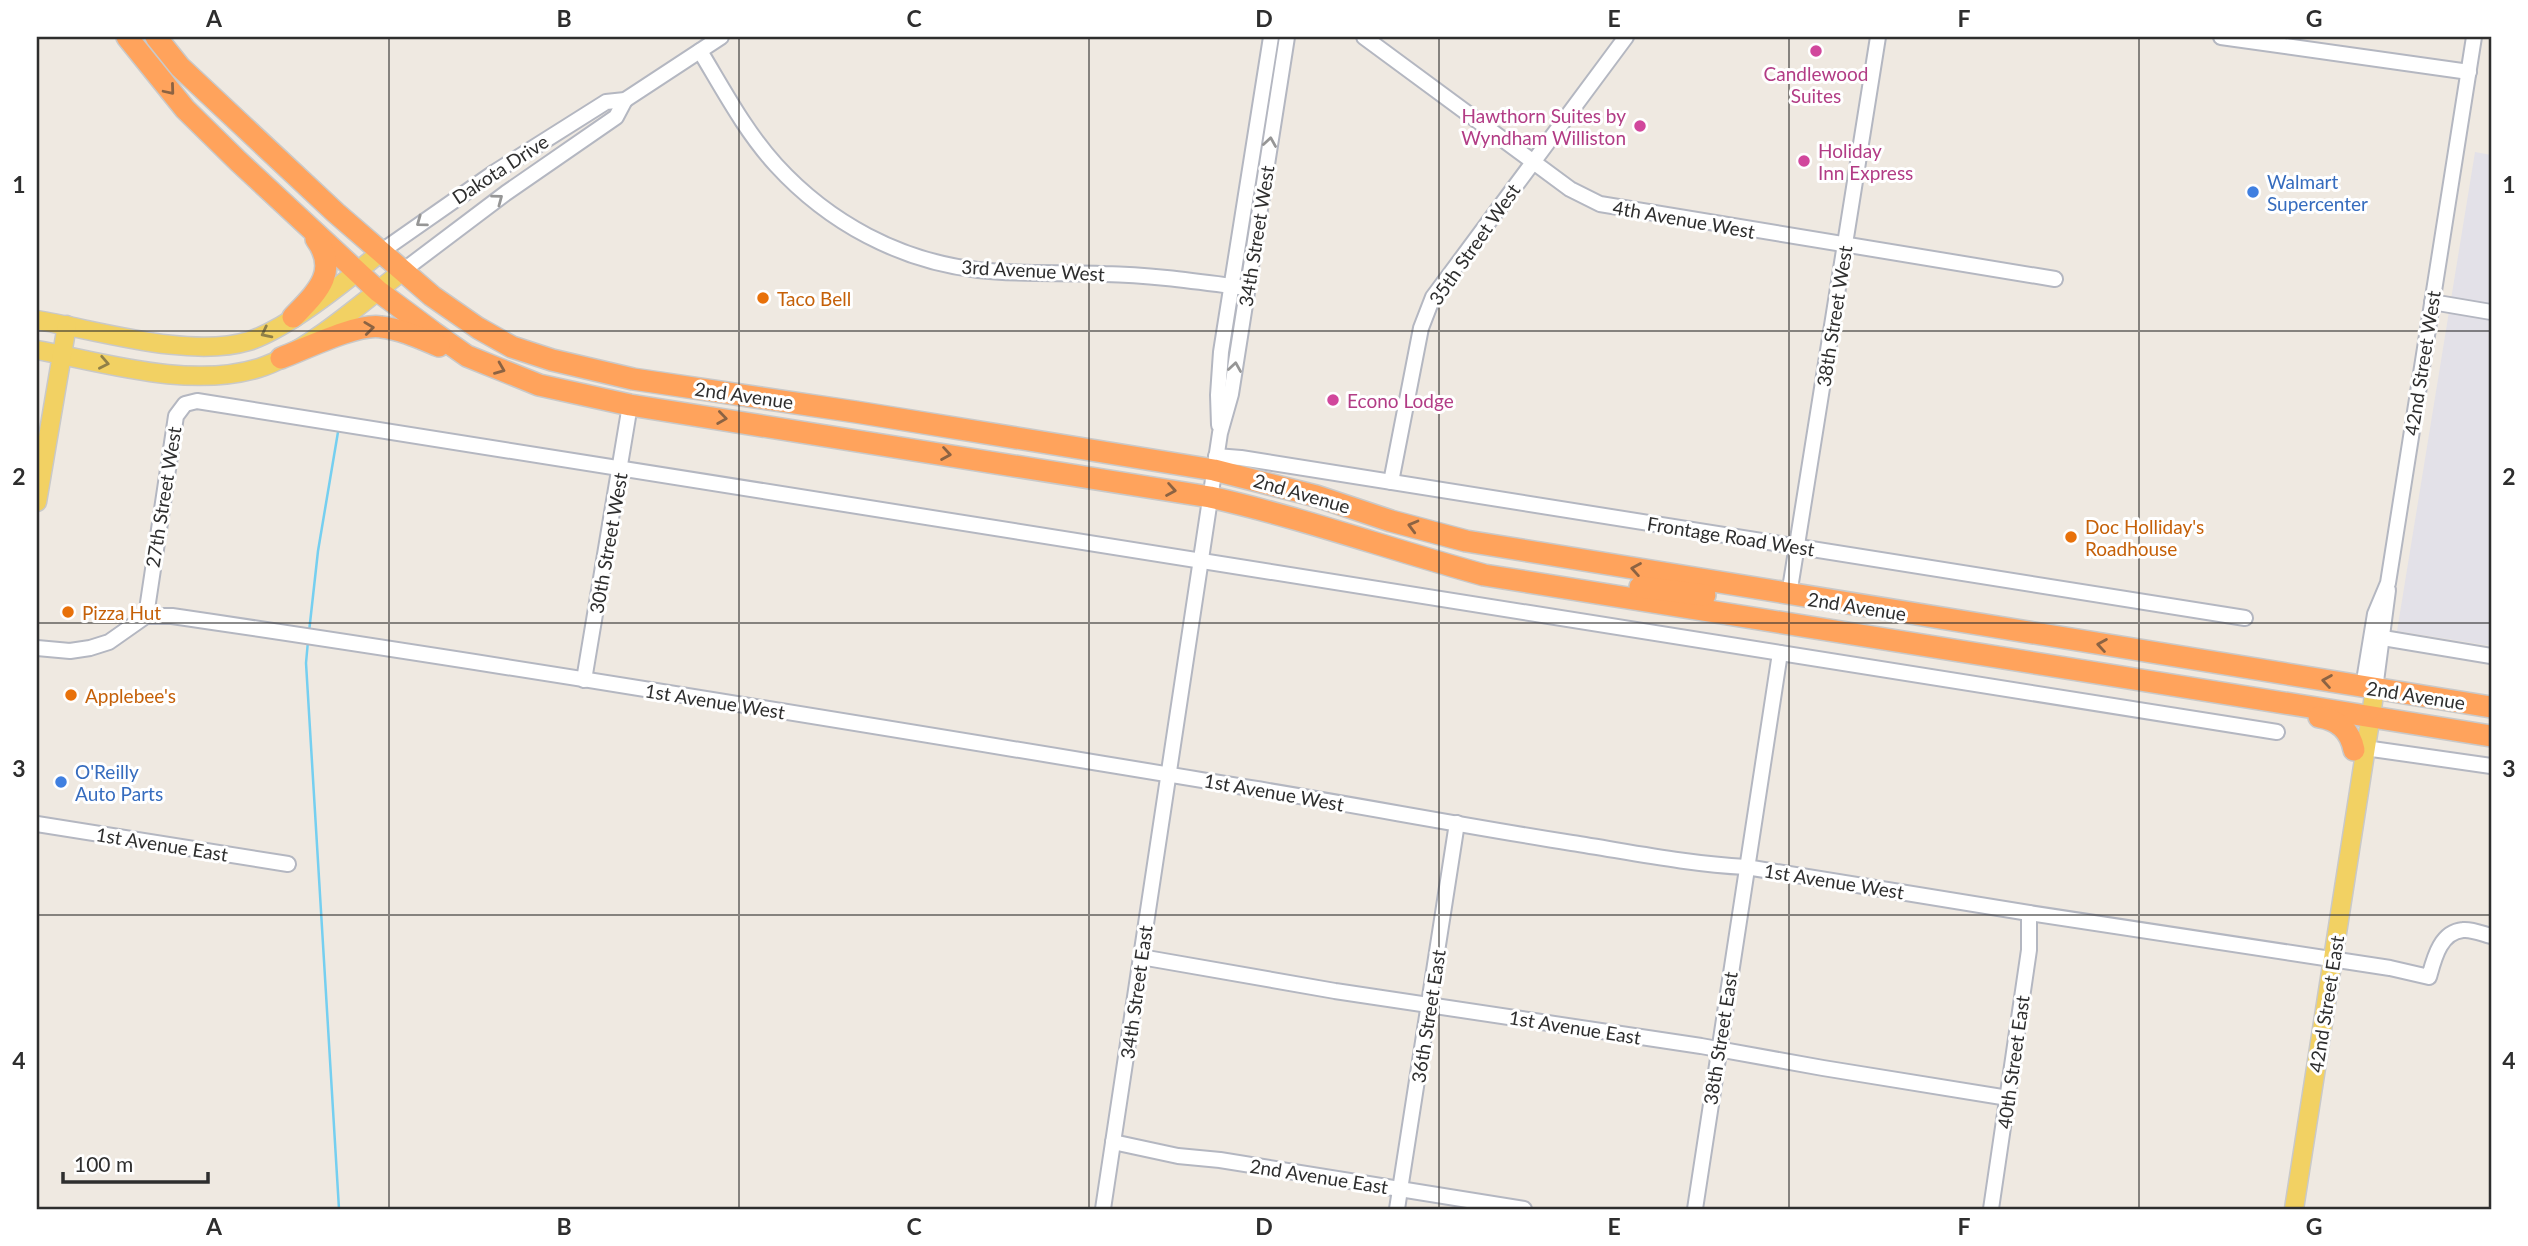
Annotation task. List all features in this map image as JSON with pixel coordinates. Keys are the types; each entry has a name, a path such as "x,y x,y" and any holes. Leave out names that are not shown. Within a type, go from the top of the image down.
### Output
{"highway":[{"name":"2nd Avenue","path":"127,37 185,109 296,216 378,290 467,356 539,385 630,405 1210,497 1273,511 1484,575 2491,736"},
{"name":"2nd Avenue","path":"158,38 202,88 336,213 432,296 478,328 512,347 552,360 633,379 1215,463 1391,521 1466,541 2491,707"},
{"path":"293,317 313,296 327,269 326,256 318,242 296,216"},
{"path":"281,358 358,329 374,326 401,332 467,356"},
{"path":"1436,562 1774,606 1784,603 1789,595"},
{"path":"2153,682 2211,699 2329,719 2345,729 2360,749"}],"main road":[{"path":"382,251 293,317 250,340 222,345 184,345 139,340 40,321 37,349 132,369 199,375 261,368 305,345 404,270"},
{"path":"38,494 67,325"},
{"name":"42nd Street East","path":"2294,1209 2358,799 2360,749 2369,688"}],"street":[{"name":"Dakota Drive","path":"382,251 475,185 606,102 625,100 720,37"},
{"name":"34th Street West","path":"1220,433 1219,376 1271,37"},
{"name":"34th Street West","path":"1166,774 1220,433 1229,405 1287,37"},
{"name":"4th Avenue West","path":"1364,37 1580,195 1610,207 2055,279"},
{"name":"35th Street West","path":"1391,482 1417,348 1428,308 1445,279 1626,37"},
{"name":"38th Street West","path":"1789,595 1878,37"},
{"path":"2221,37 2469,72"},
{"name":"42nd Street West","path":"2369,688 2375,614 2388,583 2474,37"},
{"name":"3rd Avenue West","path":"700,51 751,134 788,178 822,208 883,244 944,264 981,270 1129,275 1247,288"},
{"name":"Dakota Drive","path":"404,270 506,193 616,117 625,100"},
{"path":"2432,302 2491,312"},
{"name":"27th Street West","path":"146,616 176,416 185,404 197,401 2277,732"},
{"name":"30th Street West","path":"584,680 630,405"},
{"name":"Frontage Road West","path":"1215,463 1241,458 2245,618"},
{"path":"2369,688 2382,638 2388,583"},
{"path":"37,648 70,651 90,648 109,642 146,616"},
{"name":"1st Avenue West","path":"146,616 186,618 453,657 1713,865 1746,867 2029,914 2390,968 2430,977 2437,950 2445,939 2463,930 2491,936"},
{"path":"2382,638 2491,656"},
{"path":"1746,867 1780,653"},
{"path":"2360,749 2491,766"},
{"name":"34th Street East","path":"1103,1209 1166,774"},
{"name":"36th Street East","path":"1397,1209 1457,823"},
{"name":"1st Avenue East","path":"37,824 288,864"},
{"name":"38th Street East","path":"1695,1209 1746,867"},
{"name":"40th Street East","path":"1991,1209 2029,950 2029,914"},
{"name":"1st Avenue East","path":"1141,957 2008,1098"},
{"name":"2nd Avenue East","path":"1113,1142 1178,1156 1220,1160 1524,1209"}],"shaded area":[{"path":"2475,152 2491,155 2491,646 2397,631"}],"waterway":[{"path":"309,632 318,551 338,432"},
{"path":"308,641 306,663 339,1209"}],"place":[{"name":"Candlewood Suites","path":"1816,51"},
{"name":"Hawthorn Suites by Wyndham Williston","path":"1640,126"},
{"name":"Holiday Inn Express","path":"1804,161"},
{"name":"Walmart Supercenter","path":"2253,192"},
{"name":"Taco Bell","path":"763,298"},
{"name":"Econo Lodge","path":"1333,400"},
{"name":"Doc Holliday's Roadhouse","path":"2071,537"},
{"name":"Pizza Hut","path":"68,612"},
{"name":"Applebee's","path":"71,695"},
{"name":"O'Reilly Auto Parts","path":"61,782"}]}
